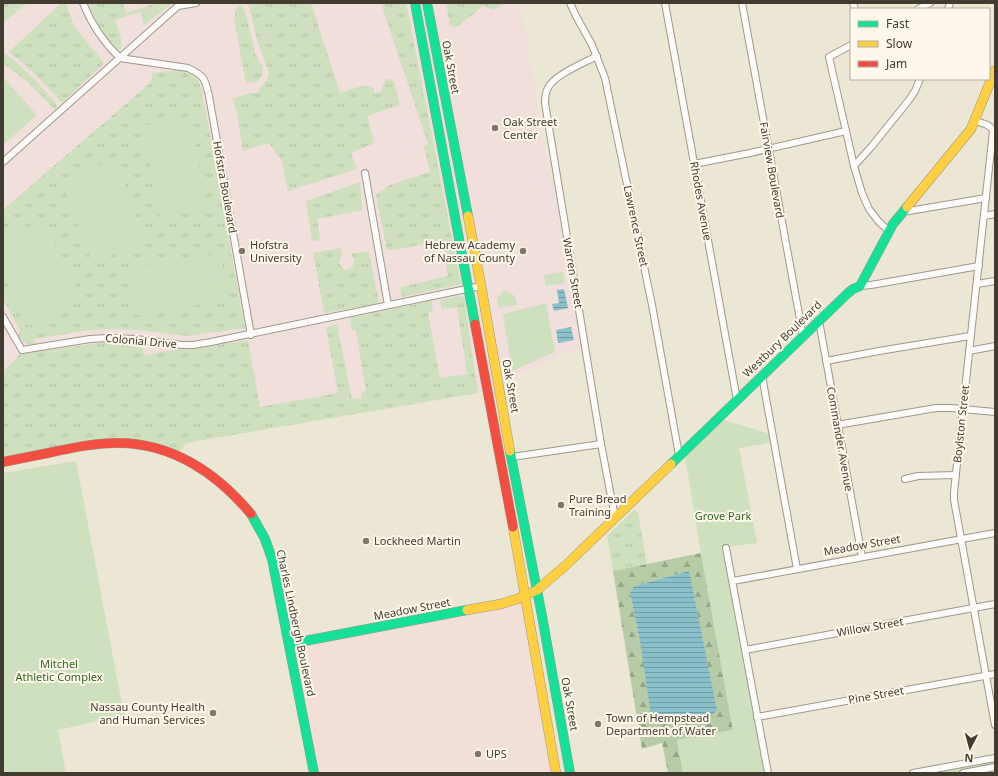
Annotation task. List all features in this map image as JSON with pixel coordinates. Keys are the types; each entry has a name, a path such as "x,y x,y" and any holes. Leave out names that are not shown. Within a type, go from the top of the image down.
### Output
{"street":[{"path":"83,3 99,33 120,58"},
{"path":"3,162 178,6 196,3"},
{"path":"415,3 469,288 556,773"},
{"name":"Oak Street","path":"427,3 481,286 570,773"},
{"name":"Lawrence Street","path":"570,3 597,56 605,78 652,305 679,455"},
{"name":"Rhodes Avenue","path":"665,3 737,400"},
{"name":"Fairview Boulevard","path":"742,3 803,336"},
{"path":"920,8 930,3"},
{"path":"850,46 829,57 854,166 862,193 869,209 879,222 889,231"},
{"name":"Warren Street","path":"597,56 559,76 552,82 545,95 545,103 615,517"},
{"name":"Hofstra Boulevard","path":"120,58 188,68 196,72 204,79 209,96 251,334"},
{"name":"Westbury Boulevard","path":"537,590 555,575 848,293 860,286 893,224 971,129 995,70"},
{"path":"854,166 909,100 915,92 920,80"},
{"path":"432,92 443,90"},
{"name":"Boylston Street","path":"975,121 992,128 993,131 970,336 954,500 995,725"},
{"path":"694,164 846,131"},
{"path":"365,173 388,305"},
{"path":"902,213 986,198"},
{"path":"984,216 995,214"},
{"path":"860,286 979,266"},
{"path":"977,284 995,281"},
{"path":"251,334 481,286"},
{"name":"Colonial Drive","path":"3,317 22,350 90,339 136,339 182,345 211,342 251,334"},
{"name":"Commander Avenue","path":"819,321 862,557"},
{"path":"826,361 970,336"},
{"path":"969,351 995,346"},
{"path":"762,376 797,569"},
{"path":"838,425 936,408 995,412"},
{"name":"Charles Lindbergh Boulevard","path":"3,462 85,445 111,442 141,444 159,448 182,457 212,475 231,491 252,516 264,534 270,550 314,773"},
{"path":"512,457 602,444"},
{"path":"905,479 918,476 956,475"},
{"name":"Meadow Street","path":"733,581 995,533"},
{"path":"726,548 768,773"},
{"path":"533,569 539,575 555,575"},
{"name":"Meadow Street","path":"289,644 501,604 537,590"},
{"name":"Willow Street","path":"745,650 995,604"},
{"name":"Pine Street","path":"757,717 995,674"},
{"path":"545,717 559,714"},
{"path":"913,773 928,772 995,758"},
{"path":"963,773 995,767"}],"shaded area":[{"name":"Hofstra University","path":"3,3 520,3 544,145 553,187 581,346 505,381 489,391 186,443 177,455 127,443 3,462"},
{"path":"525,600 558,773 315,773 290,645"}],"green space":[{"path":"3,3 27,3 3,23"},
{"path":"61,3 66,3 74,26 104,63 62,103 30,70 9,52"},
{"path":"88,3 123,3 126,13 158,3 172,3 144,25 140,12 115,20 121,38 121,49 116,52 102,32"},
{"path":"248,3 311,3 340,93 365,86 373,88 375,94 381,92 386,79 390,79 394,82 400,105 367,116 374,143 351,153 357,169 288,191 281,159 269,143 243,151 237,112 232,99 250,93 257,93 267,80 269,72 258,43"},
{"path":"381,3 406,3 461,284 402,297 400,287 448,276 443,247 428,243 387,250 376,195 390,185 430,172 424,146 428,144"},
{"path":"446,3 503,3 501,6 493,10 483,5 455,28 450,25"},
{"path":"238,5 242,5 247,18 255,53 263,68 262,76 257,82 246,83 234,19"},
{"path":"3,52 35,80 56,103 59,112 52,107 29,83 3,63"},
{"path":"179,70 192,75 201,86 245,328 188,336 137,330 90,330 34,339 36,344 28,344 24,342 18,336 20,330 3,299 3,210 149,84 152,80 152,73"},
{"path":"3,77 37,115 3,145"},
{"path":"189,116 208,208 161,218 142,126"},
{"path":"115,159 146,242 92,262 61,179"},
{"path":"360,182 362,210 317,219 320,240 312,241 306,201"},
{"path":"43,220 82,300 29,326 3,274 3,240"},
{"path":"341,248 342,255 339,263 344,270 352,268 355,260 351,254 369,251 379,303 324,313 313,253"},
{"path":"220,253 228,300 135,315 127,268"},
{"path":"563,272 565,283 546,286 544,275"},
{"path":"504,291 507,291 515,296 517,305 500,308 498,299"},
{"path":"458,296 464,297 478,393 186,443 177,455 127,443 3,462 3,372 21,353 112,341 142,346 144,355 248,340 260,407 338,393 326,327 337,324 351,395 353,399 362,398 361,393 366,391 356,330 352,330 350,318 431,301 433,311 428,313 440,378 467,374 457,307 442,309 440,300"},
{"path":"546,303 555,352 512,371 503,314"},
{"name":"Grove Park","path":"718,418 773,435 774,442 739,448 757,543 726,547 767,773 683,773 677,740 733,730 684,450"},
{"name":"Mitchel Athletic Complex","path":"76,461 124,715 58,730 66,773 3,773 3,473"},
{"path":"634,510 638,513 647,564 613,571 607,536"},
{"path":"701,553 733,730 677,740 683,773 668,773 662,743 642,749 613,571","holes":["689,571 641,647 630,592 634,586"]},
{"path":"995,759 995,766 958,773 915,773"}],"water":[{"path":"564,289 568,308 554,311 552,304 559,303 557,290"},
{"path":"571,327 574,340 558,343 556,330"},
{"path":"689,571 717,710 711,716 680,719 658,719 651,716 641,647 630,592 634,586"}],"traffic: fast":[{"path":"415,3 475,324"},
{"path":"427,3 468,216"},
{"path":"671,464 848,293 860,286 893,224 907,207"},
{"path":"510,451 542,616 570,773"},
{"path":"251,514 265,539 272,559 314,773"},
{"path":"289,644 467,610"}],"traffic: slow":[{"path":"907,207 971,129 995,70"},
{"path":"468,216 510,451"},
{"path":"467,610 501,604 537,590 565,566 671,464"},
{"path":"513,527 556,773"}],"traffic: jam":[{"path":"475,324 513,527"},
{"path":"3,462 100,444 138,444 157,448 192,463 223,486 238,499 251,514"}],"place":[{"name":"Oak Street Center","path":"495,128"},
{"name":"Hofstra University","path":"242,251"},
{"name":"Hebrew Academy of Nassau County","path":"523,251"},
{"name":"Pure Bread Training","path":"561,505"},
{"name":"Lockheed Martin","path":"366,541"},
{"name":"Nassau County Health and Human Services","path":"213,713"},
{"name":"Town of Hempstead Department of Water","path":"598,724"},
{"name":"UPS","path":"478,754"}]}
